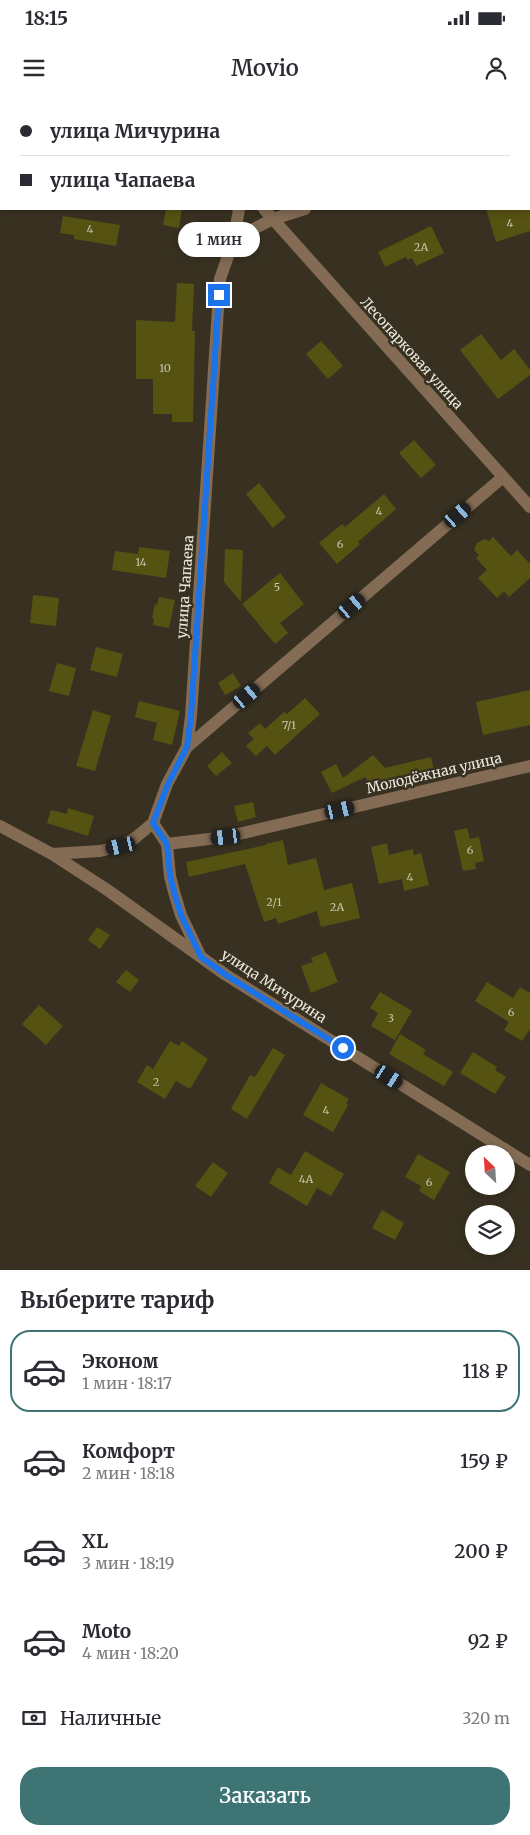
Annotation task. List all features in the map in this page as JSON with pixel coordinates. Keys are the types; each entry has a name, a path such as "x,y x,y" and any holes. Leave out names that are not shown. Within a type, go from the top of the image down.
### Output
{"street":[{"name":"улица Чапаева","path":"52,854 100,851 121,846 135,838 153,823 168,784 187,747 191,716 220,279 234,239 239,210"},
{"name":"Лесопарковая улица","path":"265,210 530,507"},
{"path":"234,239 273,219 302,210"},
{"path":"187,747 503,477"},
{"name":"Молодёжная улица","path":"167,844 226,837 530,766"},
{"name":"улица Мичурина","path":"153,823 167,844 170,876 174,892 181,915 201,957 226,975 530,1165"},
{"path":"0,826 52,854 106,889 201,957"}],"building":[{"path":"166,210 182,210 179,228 163,225"},
{"path":"486,210 530,210 530,231 496,242"},
{"path":"63,216 120,225 116,246 74,239 74,235 60,233"},
{"path":"431,226 444,253 416,266 412,258 407,260 406,257 385,267 378,252"},
{"path":"177,283 194,284 192,331 195,331 193,422 172,422 172,414 153,414 153,379 136,379 136,320 175,322"},
{"path":"481,334 501,360 514,349 530,370 530,375 498,399 460,350"},
{"path":"321,341 343,366 328,379 306,354"},
{"path":"414,440 436,465 421,478 399,453"},
{"path":"259,483 286,517 273,528 246,494"},
{"path":"384,494 396,509 358,542 360,544 337,564 319,543 342,524 345,527"},
{"path":"493,537 511,556 517,550 530,564 530,578 509,597 504,591 497,598 478,578 487,570 476,558 479,555 474,550 477,543 484,539 489,541"},
{"path":"139,547 170,551 166,578 112,570 115,551 138,554"},
{"path":"225,549 243,550 241,602 224,582"},
{"path":"280,573 304,604 280,623 288,633 275,644 242,604"},
{"path":"33,595 59,598 56,626 30,623"},
{"path":"159,597 175,600 169,628 153,625 154,618 152,618 155,604 157,605"},
{"path":"96,647 123,654 117,677 90,670"},
{"path":"57,663 76,668 69,696 49,691"},
{"path":"233,673 241,686 225,695 218,683"},
{"path":"530,690 530,725 483,735 476,702"},
{"path":"305,698 320,714 275,755 267,746 256,756 246,746 254,739 248,733 260,723 265,729 284,712 287,714"},
{"path":"139,701 180,711 172,745 153,740 157,723 135,717"},
{"path":"93,710 111,716 95,771 76,766"},
{"path":"222,752 232,763 216,776 207,766"},
{"path":"373,755 385,768 431,757 434,770 373,787 365,777 332,793 321,772 336,764 343,778"},
{"path":"253,802 256,817 238,822 234,806"},
{"path":"68,808 94,816 88,836 47,823 51,810 67,814"},
{"path":"467,828 470,839 479,837 484,861 475,863 476,869 463,871 454,831"},
{"path":"283,840 288,865 316,858 324,890 352,883 360,918 321,927 317,911 278,924 276,918 264,922 245,864 189,877 186,862"},
{"path":"387,843 389,855 413,849 414,855 421,853 429,885 404,891 402,879 379,884 371,847"},
{"path":"97,927 110,935 100,949 88,940"},
{"path":"326,952 338,982 311,993 301,966 313,962 311,958"},
{"path":"126,970 139,980 130,992 116,982"},
{"path":"487,982 513,998 520,987 530,993 530,1029 522,1041 504,1030 509,1022 475,1001"},
{"path":"380,992 412,1011 395,1040 371,1026 378,1013 370,1008"},
{"path":"39,1005 63,1026 46,1045 22,1024"},
{"path":"400,1034 426,1050 423,1054 453,1072 444,1086 389,1054"},
{"path":"170,1041 179,1046 182,1041 208,1059 190,1089 176,1081 165,1099 137,1082 147,1065 153,1069"},
{"path":"273,1048 285,1055 247,1119 231,1109 250,1075 255,1077"},
{"path":"473,1052 497,1067 495,1070 506,1077 495,1094 460,1073"},
{"path":"321,1083 349,1099 346,1104 348,1105 333,1132 303,1115"},
{"path":"305,1151 344,1174 331,1196 317,1188 307,1206 269,1183 278,1167 291,1175"},
{"path":"418,1154 450,1172 434,1200 419,1191 421,1186 405,1177"},
{"path":"213,1162 228,1173 211,1197 195,1186"},
{"path":"382,1210 404,1223 395,1240 372,1228"}],"route":[{"path":"219,295 191,716 187,747 159,803 153,823 167,844 170,876 174,892 181,915 201,957 226,975 343,1048"}]}
